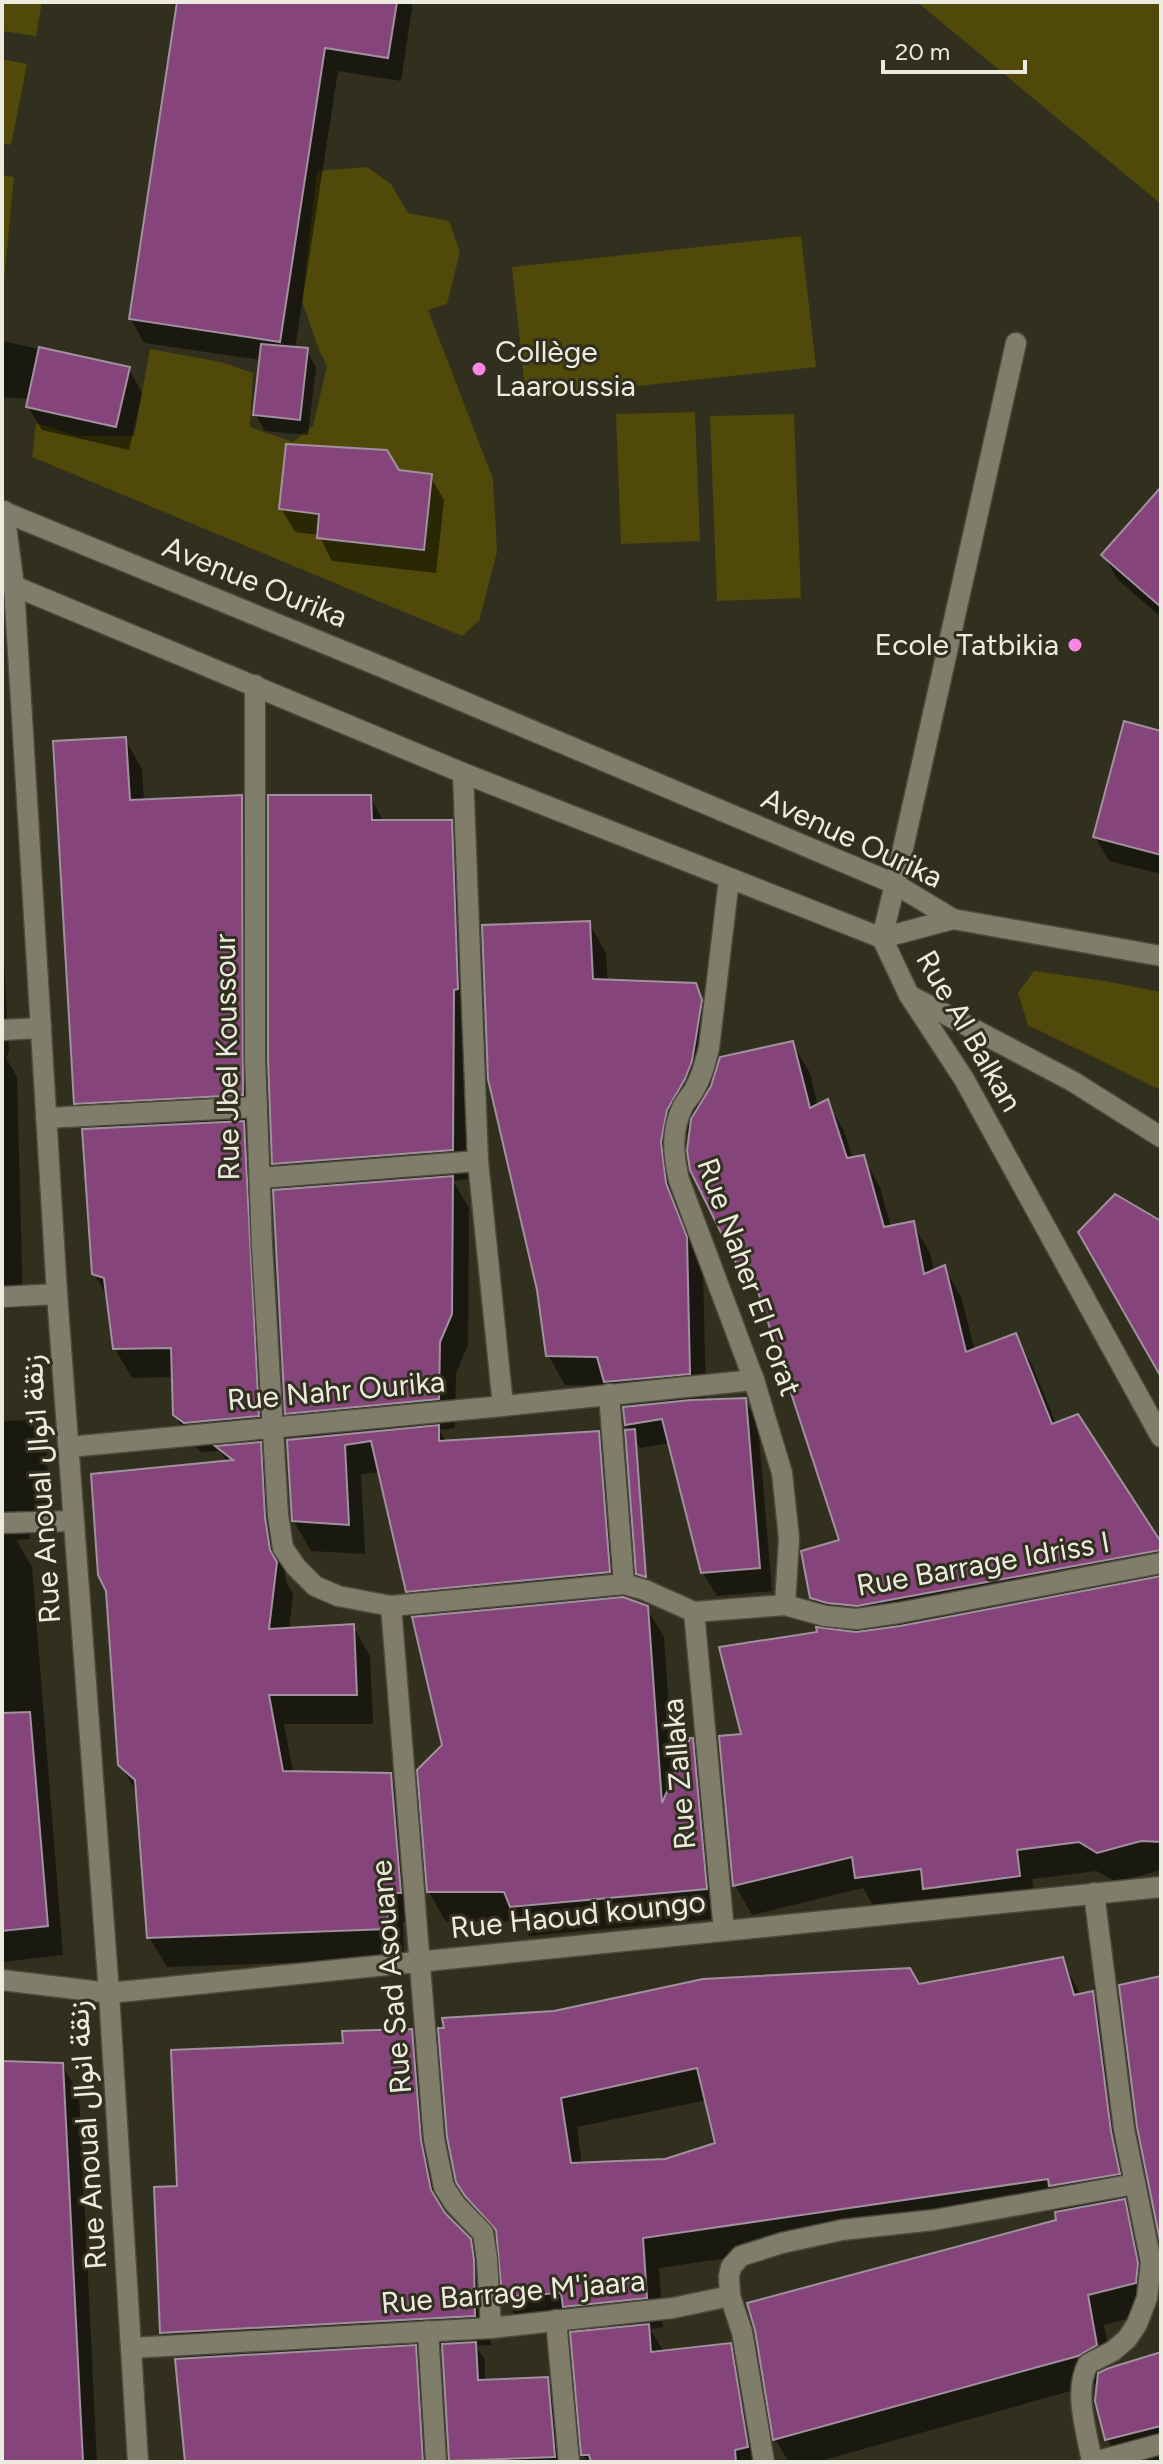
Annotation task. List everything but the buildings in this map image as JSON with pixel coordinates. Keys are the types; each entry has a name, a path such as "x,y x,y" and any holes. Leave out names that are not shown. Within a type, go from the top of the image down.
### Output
{"street":[{"name":"Rue Al Balkan","path":"1016,343 882,938 909,995 964,1079 1161,1437"},
{"name":"Avenue Ourika","path":"3,511 895,884 953,919"},
{"name":"Rue Anoual زنقة انوال","path":"3,511 109,1993 138,2462"},
{"path":"8,584 463,773 882,938"},
{"name":"Rue Jbel Koussour","path":"255,685 255,1059 278,1515 283,1548 315,1586 338,1596 391,1606"},
{"path":"463,773 478,1161 503,1406"},
{"name":"Rue Naher El Forat","path":"729,879 705,1068 683,1105 675,1131 673,1155 679,1180 754,1380 782,1473 789,1538 785,1605"},
{"name":"Avenue Ourika","path":"882,938 953,919"},
{"path":"953,919 1161,956"},
{"path":"909,995 1072,1081 1161,1137"},
{"path":"2,1030 41,1028"},
{"path":"46,1118 257,1107"},
{"path":"260,1178 478,1161"},
{"path":"2,1297 57,1294"},
{"name":"Rue Nahr Ourika","path":"69,1447 754,1380"},
{"path":"609,1394 624,1584"},
{"path":"2,1523 74,1521"},
{"name":"Rue Barrage Idriss I","path":"391,1606 624,1584 694,1612 785,1605 825,1616 857,1619 1161,1563"},
{"name":"Rue Sad Asouane","path":"391,1606 434,2139 444,2187 455,2204 483,2233 491,2328"},
{"name":"Rue Zallaka","path":"694,1612 724,1931"},
{"name":"Rue Haoud koungo","path":"2,1980 109,1993 1161,1887"},
{"path":"1094,1893 1124,2129 1151,2262 1147,2298 1137,2324 1127,2339 1113,2351 1088,2364 1081,2380 1081,2396 1093,2462 1161,2444"},
{"path":"764,2462 742,2332 730,2296 731,2267 741,2256 842,2230 934,2220 1135,2184"},
{"name":"Rue Barrage M'jaara","path":"131,2348 491,2328 673,2308 730,2296"},
{"path":"556,2320 569,2462"},
{"path":"428,2331 436,2462"}],"shaded area":[{"path":"2,2 42,2 36,36 2,31"},
{"path":"917,2 1161,2 1161,204"},
{"path":"2,59 27,64 11,145 2,143"},
{"path":"367,167 391,184 408,213 449,221 460,252 447,304 428,310 493,479 497,552 479,621 462,636 32,457 36,423 77,436 134,436 150,349 221,362 253,373 250,427 293,442 313,426 327,366 302,301 317,171"},
{"path":"2,175 14,177 4,281 2,281"},
{"path":"801,236 816,367 526,398 512,267"},
{"path":"695,412 700,541 621,544 616,414"},
{"path":"794,414 801,598 717,601 710,416"},
{"path":"1034,971 1161,992 1161,1090 1028,1025 1018,993"}],"place":[{"name":"Collège Laaroussia","path":"479,369"},
{"name":"Ecole Tatbikia","path":"1075,645"}]}
